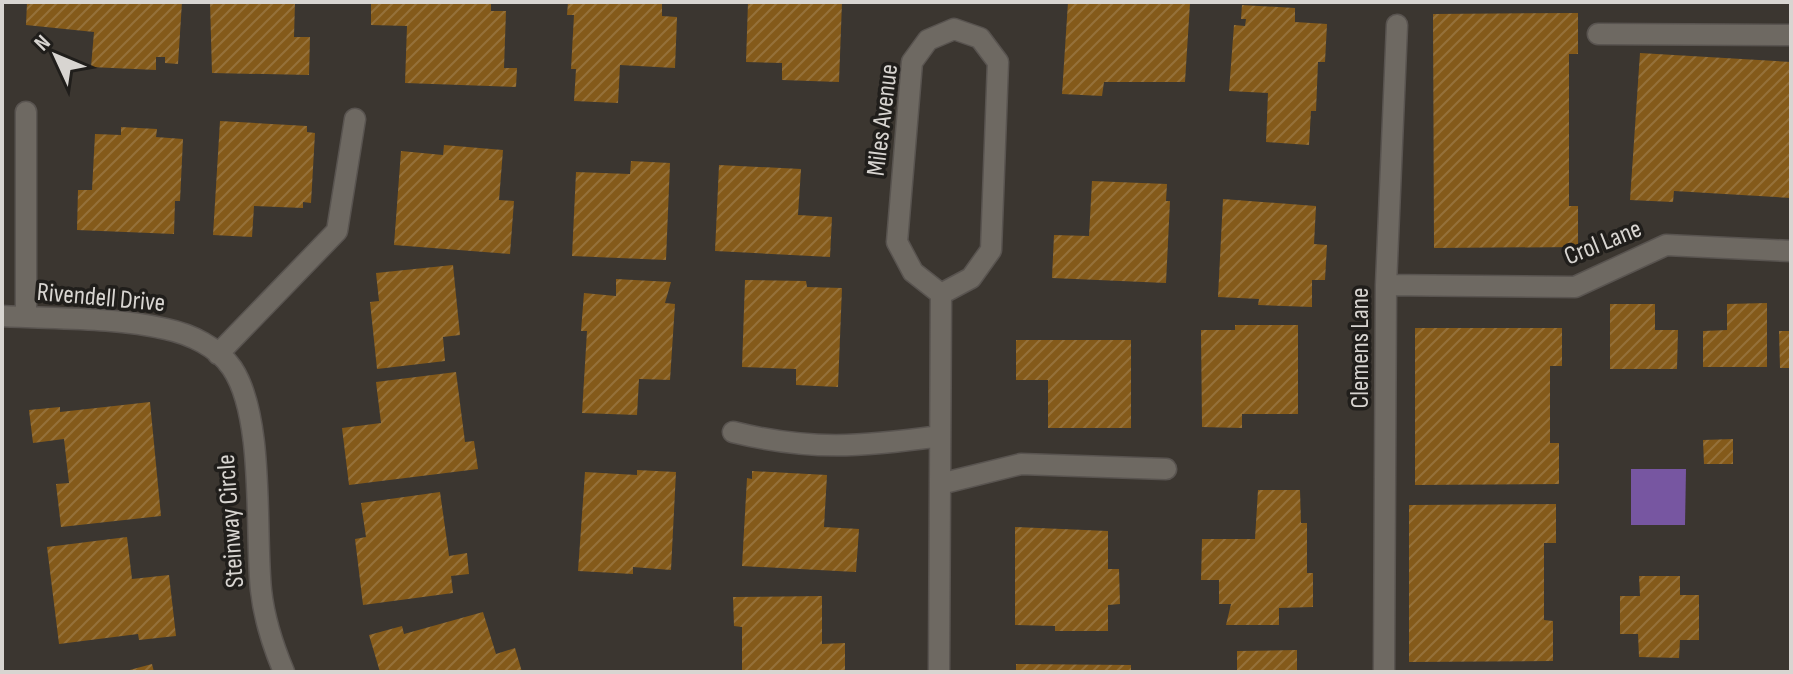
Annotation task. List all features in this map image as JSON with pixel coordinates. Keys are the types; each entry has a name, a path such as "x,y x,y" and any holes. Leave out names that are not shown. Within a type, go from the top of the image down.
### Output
{"street":[{"name":"Clemens Lane","path":"1384,672 1386,285 1397,25"},
{"name":"Miles Avenue","path":"954,29 980,38 998,62 991,250 971,278 941,294 913,272 897,242 912,62 928,40 954,29"},
{"path":"1598,34 1791,35"},
{"path":"26,112 26,317"},
{"path":"225,361 337,231 355,119"},
{"name":"Crol Lane","path":"1386,285 1575,287 1666,245 1791,251"},
{"path":"939,672 941,294"},
{"name":"Rivendell Drive","path":"2,316 125,322 167,329 193,337 225,361"},
{"name":"Steinway Circle","path":"225,361 248,403 261,593 272,643 284,672"},
{"path":"733,432 779,443 834,448 940,436"},
{"path":"940,484 1021,464 1166,469"}],"shaded area":[{"path":"1631,469 1686,469 1685,525 1631,525"}],"building":[{"path":"27,2 182,2 178,64 165,63 165,57 156,57 156,70 91,67 94,32 26,25"},
{"path":"210,2 295,2 294,37 310,37 309,75 212,73"},
{"path":"371,2 491,2 491,11 506,11 504,68 517,68 516,87 405,83 407,26 371,25"},
{"path":"568,2 662,2 662,16 677,17 675,68 620,65 618,103 574,101 576,69 571,69 574,15 567,15"},
{"path":"748,2 842,2 839,82 782,80 782,63 746,62"},
{"path":"1068,2 1190,3 1185,82 1104,82 1102,96 1062,94"},
{"path":"1242,5 1295,8 1295,22 1327,24 1325,62 1318,62 1316,111 1311,111 1309,145 1266,142 1268,93 1229,91 1234,25 1245,26 1246,19 1241,19"},
{"path":"1578,13 1578,54 1569,54 1569,206 1578,206 1578,247 1434,248 1433,14"},
{"path":"1640,53 1791,62 1791,198 1674,191 1673,202 1630,200"},
{"path":"220,121 307,126 307,132 315,133 311,203 303,202 303,208 254,206 252,237 213,235"},
{"path":"121,127 157,129 156,137 183,139 180,201 175,201 174,234 77,230 78,190 92,190 95,134 121,135"},
{"path":"444,145 503,150 499,200 514,201 510,254 394,245 401,151 443,155"},
{"path":"631,161 670,163 666,260 572,256 576,172 630,174"},
{"path":"719,165 801,169 798,215 832,217 830,257 715,251"},
{"path":"1092,181 1167,184 1166,201 1170,201 1166,283 1052,278 1054,235 1089,236"},
{"path":"1223,199 1316,206 1314,244 1327,245 1325,280 1312,280 1312,307 1258,305 1259,299 1218,297"},
{"path":"453,265 460,335 443,337 445,361 377,369 370,302 379,301 376,273"},
{"path":"616,279 671,282 665,303 675,304 670,380 639,379 637,415 582,413 587,331 581,331 584,293 616,296"},
{"path":"745,280 806,281 807,287 842,288 838,387 796,385 796,369 742,367"},
{"path":"1767,303 1767,367 1703,367 1703,331 1727,330 1727,304"},
{"path":"1610,304 1655,304 1655,330 1678,330 1677,369 1610,369"},
{"path":"1235,325 1298,325 1298,414 1242,414 1242,428 1202,427 1201,330 1235,330"},
{"path":"1415,328 1562,328 1562,366 1550,366 1550,443 1559,443 1559,484 1415,485"},
{"path":"1779,331 1791,331 1791,368 1780,368"},
{"path":"1016,340 1131,340 1131,428 1048,428 1048,380 1016,380"},
{"path":"456,372 465,442 474,441 478,469 349,485 342,428 381,423 376,382"},
{"path":"150,402 161,516 61,527 56,484 69,483 64,439 33,443 29,410 60,407 60,412"},
{"path":"1733,439 1733,464 1704,464 1703,440"},
{"path":"637,470 676,472 671,570 633,567 633,574 578,571 585,472 637,475"},
{"path":"752,471 827,475 824,527 859,529 856,572 742,566 747,478 752,479"},
{"path":"1258,490 1300,490 1301,523 1307,523 1307,573 1313,573 1313,607 1279,608 1279,625 1226,625 1231,604 1219,604 1219,580 1201,580 1202,539 1255,539"},
{"path":"440,492 449,556 467,553 469,574 451,576 453,593 363,605 355,539 366,537 361,503"},
{"path":"1556,504 1556,543 1544,543 1544,620 1553,621 1553,661 1409,662 1409,505"},
{"path":"1015,527 1108,531 1108,569 1119,569 1120,604 1108,605 1108,631 1055,631 1055,626 1015,625"},
{"path":"127,537 132,579 169,575 176,636 139,640 138,634 59,644 47,547"},
{"path":"1639,576 1680,576 1680,595 1699,595 1699,640 1680,640 1679,658 1639,657 1638,634 1620,634 1620,596 1640,596"},
{"path":"822,596 822,644 845,643 845,672 742,672 742,627 734,626 733,597"},
{"path":"483,612 496,654 515,648 522,672 380,672 369,635 402,626 404,634"},
{"path":"1297,650 1297,672 1237,672 1237,651"},
{"path":"152,664 154,672 126,671"},
{"path":"1016,664 1131,665 1131,672 1016,672"}]}
